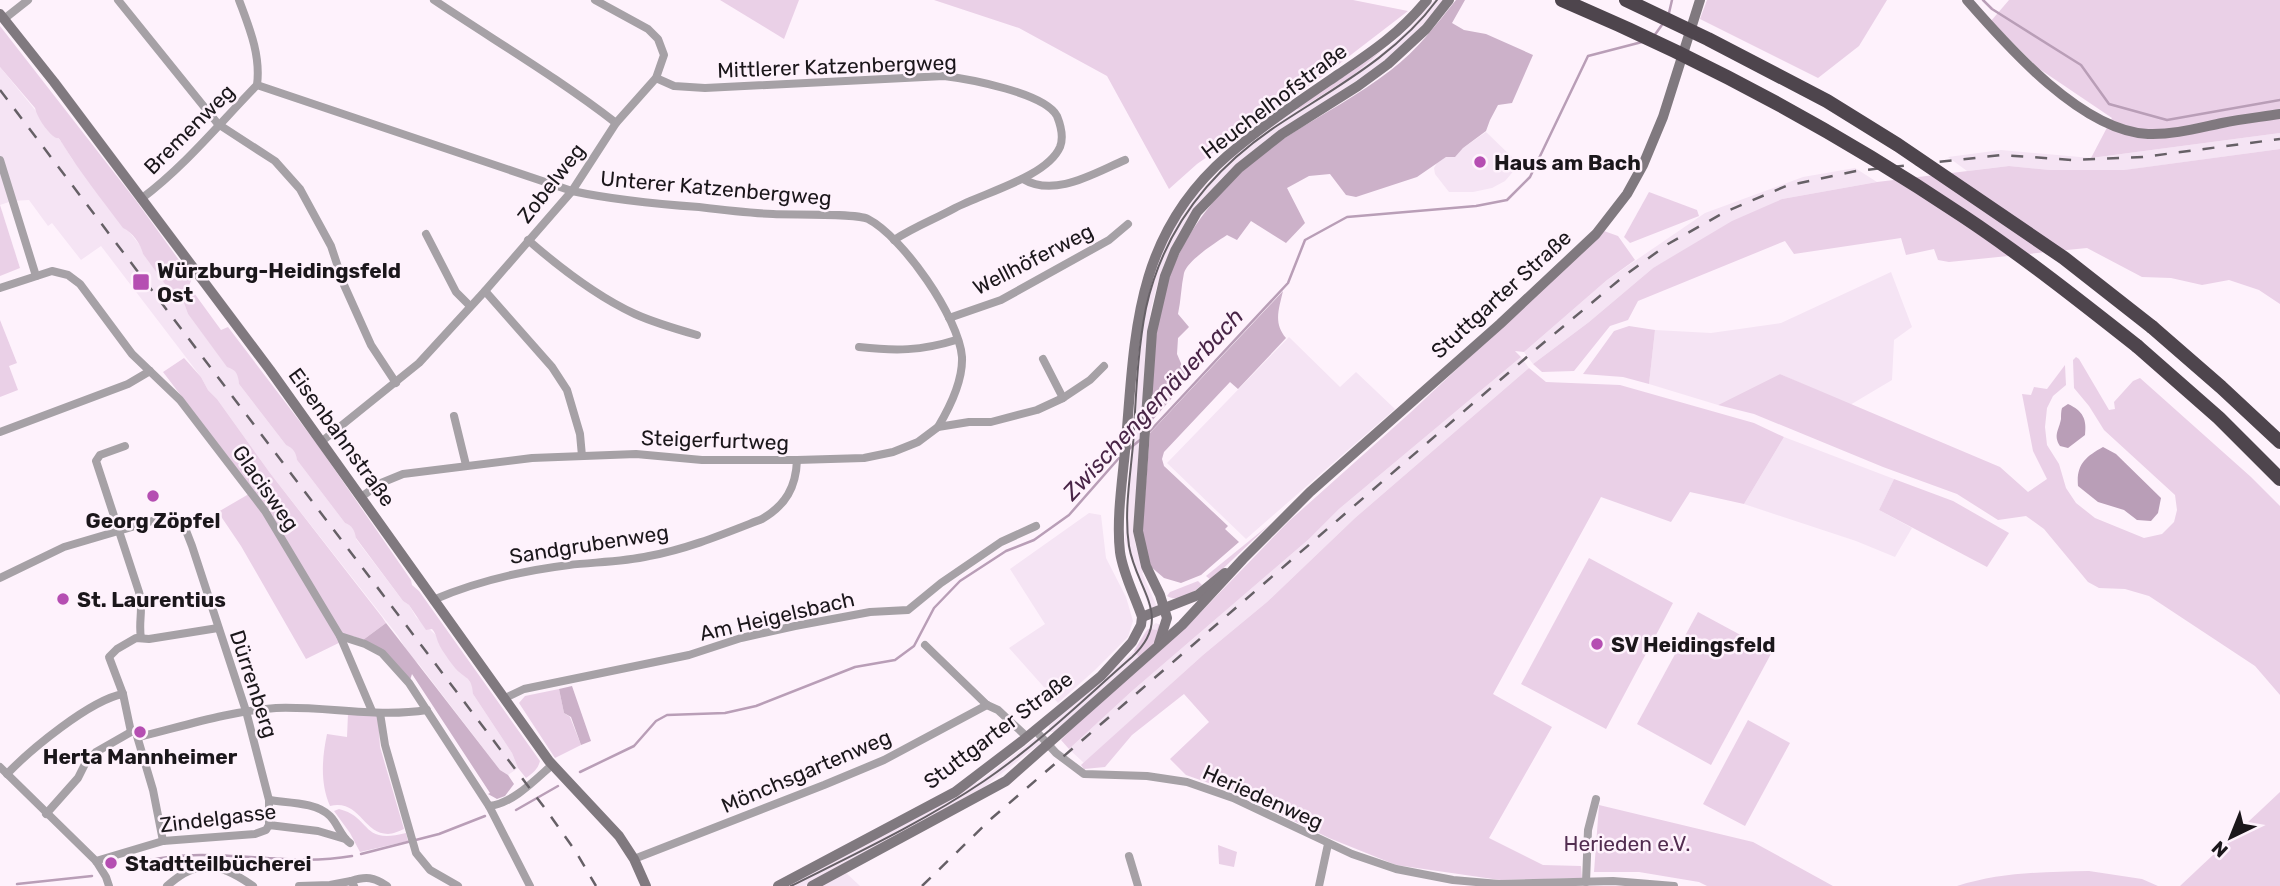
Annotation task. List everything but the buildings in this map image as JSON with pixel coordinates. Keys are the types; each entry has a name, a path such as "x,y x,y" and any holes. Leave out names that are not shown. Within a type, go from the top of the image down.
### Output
{"highway":[{"path":"1562,0 1700,63 1885,165 1965,217 2137,346 2219,418 2280,479"},
{"path":"1626,0 1709,39 1827,101 1898,145 2064,257 2152,327 2280,442"}],"main road":[{"name":"Heuchelhofstraße","path":"1142,617 1120,551 1130,383 1139,307 1160,243 1184,202 1227,156 1272,121 1377,49 1410,21 1427,0"},
{"name":"Heuchelhofstraße","path":"1166,613 1140,548 1138,531 1144,424 1155,313 1175,251 1197,212 1239,168 1282,134 1358,86 1405,50 1449,0"},
{"name":"Stuttgarter Straße","path":"1166,613 1198,595 1243,558 1310,492 1500,324 1596,234 1627,194 1643,165 1663,117 1700,0"},
{"path":"1967,0 2035,72 2082,109 2116,127 2146,134 2175,133 2280,114"},
{"name":"Eisenbahnstraße","path":"2,16 321,442 552,765 619,836 635,859 646,886"},
{"name":"Stuttgarter Straße","path":"813,886 998,787 1182,625 1243,558"},
{"name":"Stuttgarter Straße","path":"778,886 955,792 1101,676 1126,651 1141,625 1142,617 1166,613 1182,615 1196,608"},
{"path":"1158,646 1166,613"}],"street":[{"path":"2,16 28,0"},
{"path":"118,0 218,124 275,161 300,188 331,246 348,296 371,345 396,383"},
{"name":"Bremenweg","path":"141,199 170,176 257,85 258,61 239,0"},
{"path":"434,0 527,62 556,78 617,123"},
{"path":"595,0 648,29 658,39 664,55 656,78"},
{"name":"Mittlerer Katzenbergweg","path":"656,78 674,86 705,88 944,76 970,79 999,87 1040,103 1055,112 1062,128 1060,147 1049,161 1023,179 956,208 894,240"},
{"name":"Zobelweg","path":"321,442 419,363 572,191 617,123 656,78"},
{"name":"Unterer Katzenbergweg","path":"257,85 572,191 614,200 769,214 867,218 894,240 932,287 949,318 962,356 949,409 938,427"},
{"path":"0,160 36,276"},
{"path":"1023,179 1033,185 1057,186 1125,160"},
{"name":"Wellhöferweg","path":"949,318 1001,300 1109,240 1128,224"},
{"path":"426,234 456,292 470,306"},
{"path":"528,240 576,277 634,313 663,326 696,335"},
{"name":"Glacisweg","path":"0,288 52,271 68,275 80,284 132,354 180,400 265,511 340,636 376,712 412,843 423,864 458,886"},
{"path":"485,290 552,367 567,390 580,434 582,456"},
{"path":"859,346 897,351 933,348 956,341"},
{"path":"1043,359 1063,398"},
{"name":"Steigerfurtweg","path":"361,497 381,483 403,474 466,465 582,456 636,454 702,460 864,458 893,452 918,442 938,427 1003,420 1037,410 1063,398 1090,380 1104,366"},
{"path":"0,432 128,384 150,371"},
{"path":"454,416 466,465"},
{"path":"125,446 100,455 96,461 143,608 139,626 141,638"},
{"name":"Sandgrubenweg","path":"433,600 502,575 649,556 700,542 762,519 773,513 788,496 793,487 797,460"},
{"name":"Dürrenberg","path":"118,531 159,519 178,519 186,528 246,711 269,800 270,825"},
{"name":"Am Heigelsbach","path":"505,698 524,689 572,677 689,655 741,638 795,626 870,612 908,610 941,583 1001,542 1036,526"},
{"path":"0,578 64,547 118,531"},
{"path":"163,841 153,790 110,657 125,643 141,638 218,628"},
{"path":"340,636 382,653 409,683 489,806 530,886"},
{"path":"925,645 987,705 1031,733"},
{"path":"7,774 54,733 92,707 115,695 123,694"},
{"name":"Mönchsgartenweg","path":"635,859 872,765 987,705"},
{"path":"46,814 78,778 85,764 96,752 135,735 246,711 276,708 376,712 427,710"},
{"name":"Heriedenweg","path":"1031,733 1084,774 1147,776 1187,782 1233,798 1328,844 1396,869 1453,880 1499,884 1613,881 1674,886"},
{"path":"489,806 501,804 552,765"},
{"path":"0,767 96,861 109,886"},
{"path":"1586,882 1588,830 1596,799"},
{"name":"Zindelgasse","path":"96,861 163,841 254,834 266,830 270,825 318,831 347,841 328,814 317,808 269,800"},
{"name":"Heriedenweg","path":"1319,886 1328,844"},
{"path":"1129,856 1138,886"},
{"path":"167,886 181,873 206,866 228,870 253,886"},
{"path":"299,886 352,884 363,877 374,877 387,886"}],"shaded area":[{"path":"1434,0 1444,0 1429,20 1382,63 1243,159 1222,178 1204,198 1158,282 1147,339 1134,526 1135,543 1144,572 1142,573 1157,607 1150,610 1125,540 1139,338 1150,279 1169,234 1198,193 1237,153 1296,109 1331,90 1384,51 1408,30"},
{"path":"1456,0 1465,0 1452,23 1464,30 1486,34 1533,55 1512,103 1498,105 1486,131 1455,157 1446,157 1417,177 1356,197 1346,195 1330,174 1309,176 1287,188 1305,223 1286,243 1251,221 1237,240 1227,235 1196,257 1184,273 1178,314 1189,327 1178,338 1177,354 1186,375 1171,399 1150,423 1154,351 1163,298 1177,259 1201,218 1232,181 1269,150 1366,88 1400,62 1426,37"},
{"path":"0,67 63,144 142,248 143,254 176,298 184,303 188,314 227,366 238,374 239,384 286,445 292,447 297,460 345,523 350,524 356,533 356,539 403,601 438,637 459,672 464,674 473,686 473,694 512,753 518,768 508,775 500,770 270,473 101,246 81,260 52,223 48,226 29,200 0,205"},
{"name":"Haus am Bach","path":"1486,132 1515,160 1522,161 1505,181 1492,188 1473,192 1449,192 1435,174 1437,163 1446,157 1455,156"},
{"path":"2280,133 2280,149 2125,170 2050,170 2009,166 1967,171 1948,157 2001,150 2091,158"},
{"path":"1855,168 1877,182 1782,199 1653,268 1589,322 1533,364 1524,352 1607,280 1705,213 1803,177"},
{"path":"1891,272 1912,327 1894,340 1892,380 1850,405 1780,374 1718,405 1649,384 1655,330 1711,333 1781,323"},
{"path":"1283,291 1278,321 1286,338 1238,389 1230,382 1164,452 1162,459 1164,466 1228,526 1225,529 1239,542 1201,575 1181,583 1164,578 1150,566 1142,531 1150,433"},
{"path":"1289,337 1340,387 1356,372 1395,409 1246,539 1167,463"},
{"path":"1521,357 1529,368 1355,518 1267,602 1203,655 1084,763 1069,749 1132,691 1309,539 1339,509"},
{"path":"2068,404 2080,413 2084,420 2085,435 2068,448 2060,446 2057,436 2062,408"},
{"path":"1784,437 1894,479 1879,510 1912,528 1895,557 1856,541 1744,504"},
{"path":"2103,447 2116,454 2161,498 2158,513 2151,521 2137,520 2124,510 2098,502 2078,486 2083,462"},
{"path":"1089,513 1101,515 1106,558 1126,597 1133,621 1128,637 1058,703 1009,648 1045,624 1010,569"},
{"path":"386,623 500,770 508,775 514,784 505,796 497,799 488,794 490,793 412,674 409,683 363,640"},
{"path":"1156,623 1160,625 1156,642 1054,732 1049,732 1049,726 1134,651 1145,632"},
{"path":"572,686 591,741 581,745 571,717 564,713 559,689"},
{"path":"1036,738 1041,743 984,787 805,886 786,886 975,781 977,783"},
{"path":"845,872 860,886 819,886"}],"green space":[{"path":"720,0 799,0 784,39"},
{"path":"934,0 1353,0 1408,11 1326,74 1197,164 1169,189 1107,76 1019,28"},
{"path":"1707,0 1887,0 1859,46 1818,78 1700,19"},
{"path":"2009,0 2280,0 2280,133 2091,158 2112,118 2038,68 1991,21"},
{"path":"0,26 137,202 192,278 189,286 221,330 228,327 317,444 412,585 419,591 540,761 535,771 526,778 473,694 471,683 448,658 434,631 426,630 409,605 403,601 356,538 350,525 345,523 297,460 291,447 286,445 239,384 236,373 227,367 188,314 184,303 176,299 143,254 136,239 123,228 59,139 48,130 35,108 0,67"},
{"path":"1383,50 1352,76 1296,109"},
{"path":"2280,149 2280,304 2259,290 2229,280 2202,285 2171,278 2142,277 2087,248 1949,262 1938,260 1934,249 1906,255 1901,238 1794,254 1785,241 1638,301 1628,320 1610,326 1574,371 1542,372 1533,364 1589,322 1653,268 1732,221 1782,199 1877,182 2009,166 2050,170 2124,170"},
{"path":"1649,192 1697,210 1699,216 1630,243 1624,237"},
{"path":"0,205 20,268 0,276"},
{"path":"1604,231 1618,236 1635,260 1607,280 1524,352 1515,351 1521,357 1339,509 1309,539 1132,691 1069,749 1061,740 1089,711 1200,613 1288,522 1411,412"},
{"path":"0,320 17,363 9,366 18,390 0,397"},
{"path":"1629,326 1655,330 1649,384 1623,377 1583,374 1614,331"},
{"path":"2076,357 2109,410 2115,409 2114,402 2133,381 2140,378 2280,506 2280,695 2255,666 2149,596 2125,589 2099,588 2088,582 2044,529 2026,516 1998,520 1957,494 1754,414 1718,405 1780,374 2000,467 2028,492 2047,479 2033,451 2022,394 2031,395 2034,387 2047,389 2065,365 2066,385 2053,396 2047,408 2045,427 2047,445 2059,464 2066,488 2076,503 2095,518 2144,538 2162,534 2174,522 2177,510 2175,495 2104,430 2074,388 2073,360"},
{"path":"184,358 386,623 363,640 353,636 306,659 241,546 218,512 254,491 163,372"},
{"path":"1529,368 1546,382 1620,385 1754,423 1784,437 1744,504 1690,492 1671,522 1601,497 1493,694 1552,727 1489,838 1543,865 1581,866 1582,878 1500,880 1396,865 1329,838 1234,792 1186,775 1170,759 1209,722 1184,694 1132,735 1105,767 1084,769 1081,765 1203,655 1267,602 1355,518"},
{"path":"1894,479 1953,501 2009,533 1987,567 1879,510"},
{"path":"1270,524 1211,580 1206,576"},
{"name":"SV Heidingsfeld","path":"1589,558 1673,603 1606,729 1521,684"},
{"path":"1198,581 1202,585 1185,596 1167,596 1170,592"},
{"name":"SV Heidingsfeld","path":"1698,612 1772,652 1711,765 1637,724"},
{"path":"1159,624 1159,638 1140,658 1134,651 1148,629 1157,630"},
{"path":"559,689 564,713 570,717 581,745 555,758 519,703 525,696"},
{"path":"348,714 378,715 380,747 404,829 390,834 380,833 348,807 330,806 323,770 327,734 347,737"},
{"path":"1748,720 1790,743 1745,826 1703,804"},
{"path":"2280,792 2280,886 2180,886"},
{"name":"Herieden e.V.","path":"1599,805 1753,842 1833,886 1707,886 1699,882 1639,872 1594,872"},
{"path":"339,809 357,818 373,833 391,836 406,833 408,841 360,852 334,811"},
{"path":"1218,845 1237,852 1234,867 1219,864"},
{"path":"2089,871 2142,879 2158,886 1957,886 2006,875"}],"waterway":[{"name":"Zwischengemäuerbach","path":"1669,13 1672,0"},
{"path":"1983,0 1992,9 2081,65 2109,104 2167,120 2280,100"},
{"name":"Zwischengemäuerbach","path":"1654,36 1664,22"},
{"name":"Zwischengemäuerbach","path":"1150,431 1288,283 1305,240 1347,217 1476,206 1507,200 1530,177 1588,56 1642,42"},
{"name":"Zwischengemäuerbach","path":"1129,449 1140,440"},
{"name":"Zwischengemäuerbach","path":"580,772 634,746 656,721 667,715 725,713 756,706 855,667 895,660 914,646 934,608 960,581 1006,551 1034,540 1069,515 1119,458"},
{"name":"Zwischengemäuerbach","path":"516,810 558,786"},
{"name":"Zwischengemäuerbach","path":"361,854 439,834 485,816"},
{"name":"Zwischengemäuerbach","path":"146,861 197,855 301,860 352,856"},
{"name":"Zwischengemäuerbach","path":"17,884 92,876"}],"tram line":[{"path":"791,886 914,823 984,781 1060,721 1145,643 1151,629 1152,616 1129,546 1127,508 1143,325 1164,253 1192,205 1230,163 1275,127 1362,71 1402,39 1437,0"}],"railway":[{"path":"0,90 547,811 596,886"},
{"path":"922,886 992,818 1535,350 1624,276 1668,244 1725,212 1786,186 1856,171 2002,155 2072,160 2143,157 2280,139"}],"place":[{"name":"Haus am Bach","path":"1480,162"},
{"name":"Würzburg-Heidingsfeld Ost","path":"141,282"},
{"name":"Georg Zöpfel","path":"153,496"},
{"name":"St. Laurentius","path":"63,599"},
{"name":"SV Heidingsfeld","path":"1597,644"},
{"name":"Herta Mannheimer","path":"140,732"},
{"name":"Stadtteilbücherei","path":"111,863"}]}
